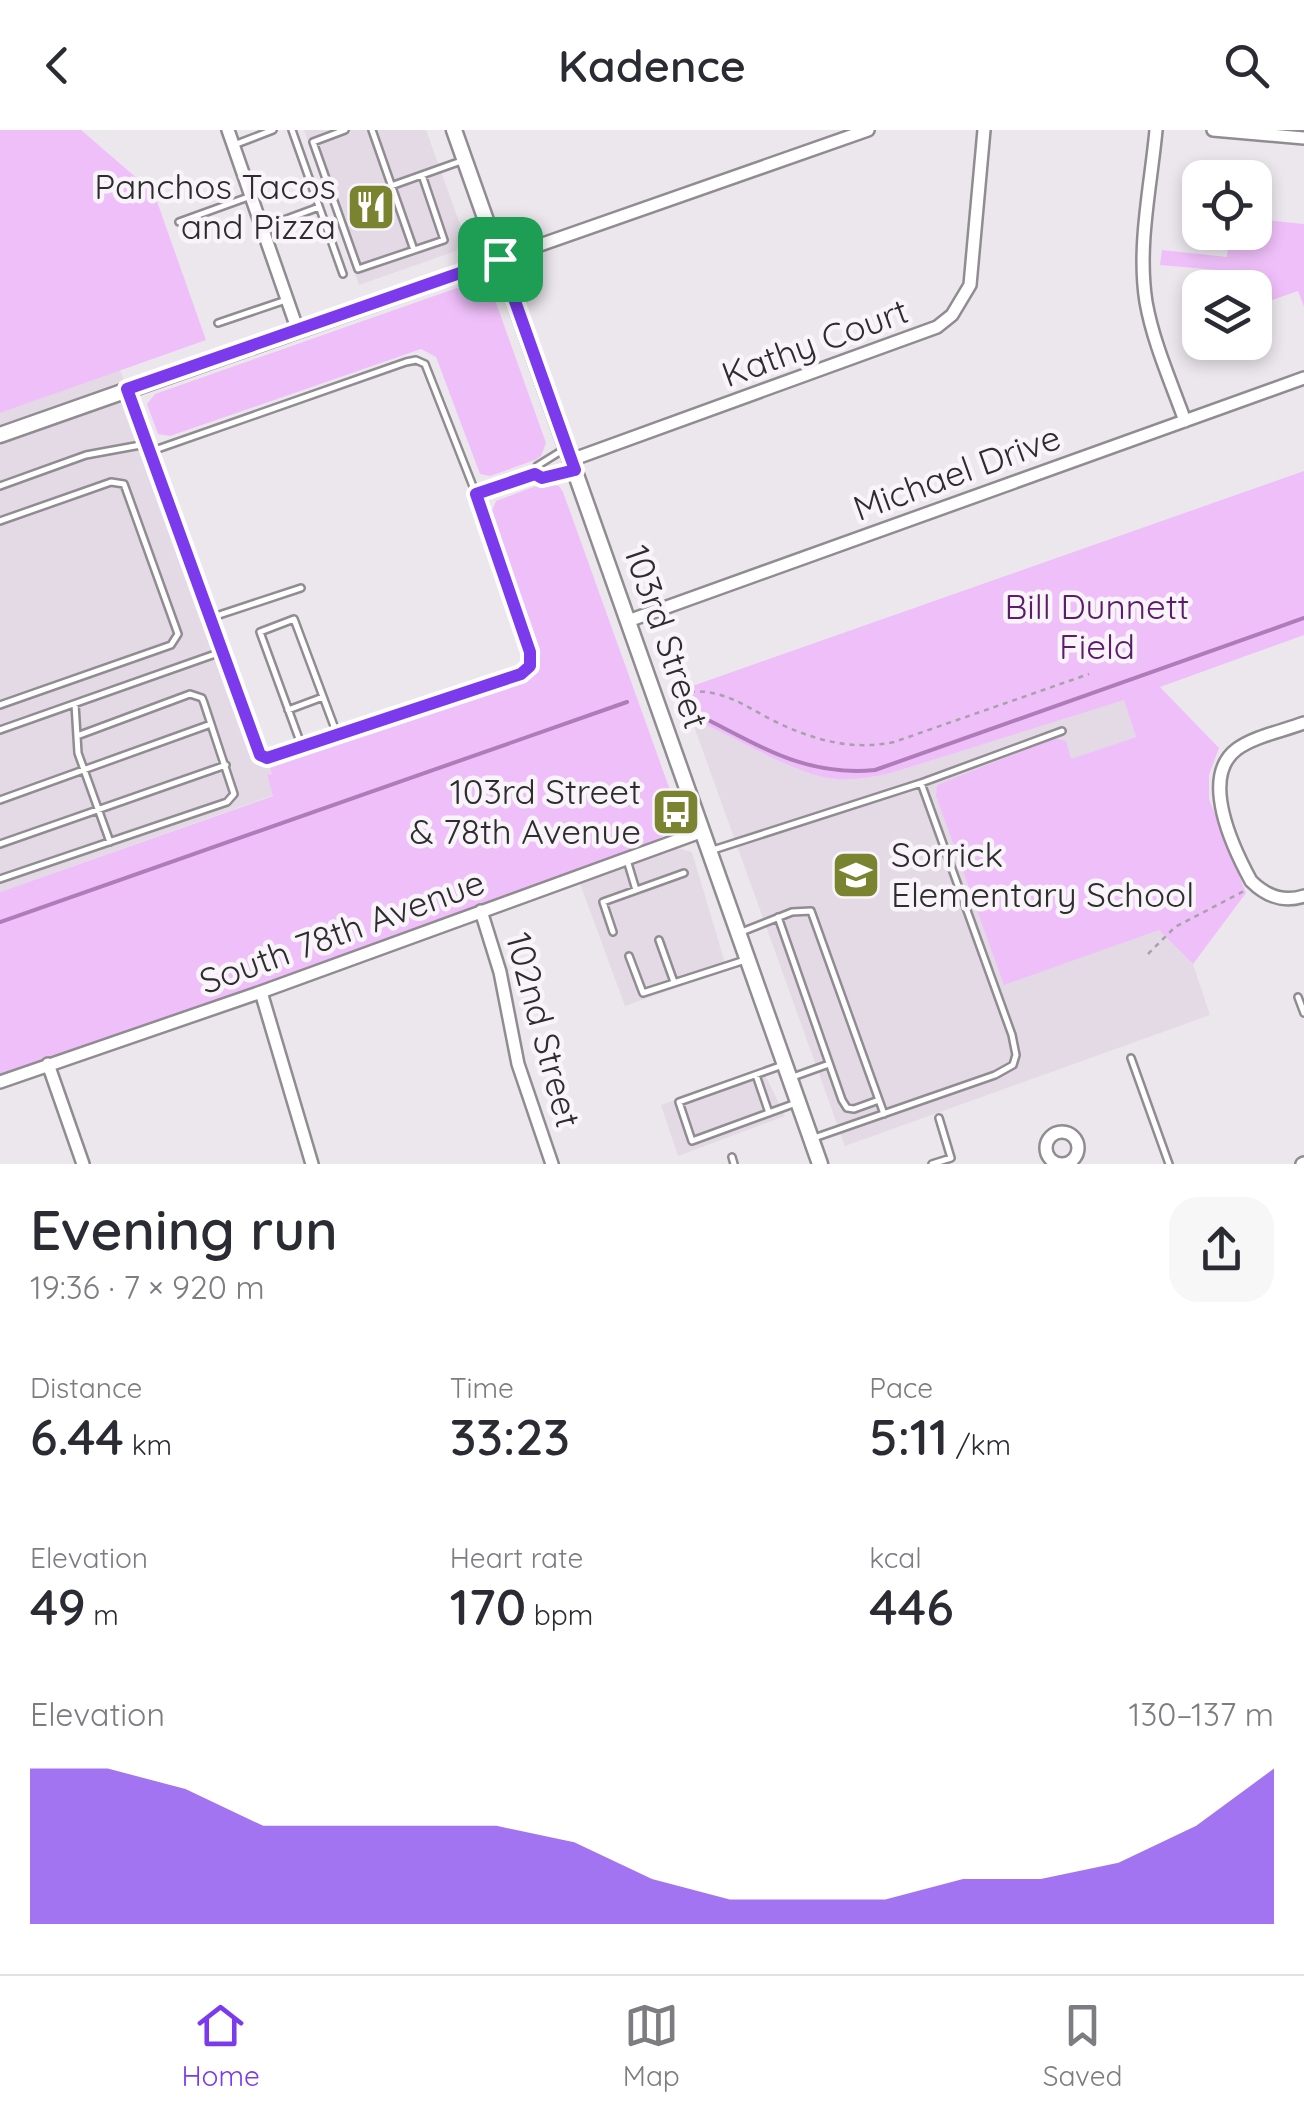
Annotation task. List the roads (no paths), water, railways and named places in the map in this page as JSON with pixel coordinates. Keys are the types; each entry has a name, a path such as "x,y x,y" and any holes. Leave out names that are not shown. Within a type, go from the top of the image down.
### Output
{"street":[{"path":"228,130 298,328"},
{"name":"103rd Street","path":"454,130 812,1139 817,1163"},
{"path":"0,435 868,130"},
{"name":"Kathy Court","path":"571,459 938,326 952,315 970,285 984,130"},
{"path":"1156,130 1144,256 1145,298 1184,421"},
{"path":"1213,130 1299,135"},
{"name":"Michael Drive","path":"628,621 1304,378"},
{"path":"1304,723 1240,747 1223,765 1219,777 1220,801 1243,866 1254,884 1282,899 1304,896"},
{"name":"South 78th Avenue","path":"0,1082 261,992 702,831"},
{"name":"102nd Street","path":"481,910 500,972 518,1064 552,1164"},
{"path":"261,992 312,1164"},
{"path":"48,1064 84,1164"}],"lane":[{"path":"234,145 272,130"},
{"path":"292,130 343,274"},
{"path":"345,130 313,142 358,268 444,240 422,175"},
{"path":"372,130 414,250"},
{"path":"391,186 465,160"},
{"path":"179,222 252,196"},
{"path":"263,228 319,207"},
{"path":"218,323 288,299"},
{"path":"127,389 260,755 267,758 338,736 521,674 530,666 530,652 430,370 416,360 150,452"},
{"path":"0,486 86,455 146,444"},
{"path":"535,474 538,466 571,459"},
{"path":"476,494 535,474 542,478 571,459"},
{"path":"0,521 112,482 124,484 178,634 171,646 0,705"},
{"path":"210,618 301,588"},
{"path":"302,747 260,632 294,619 338,736"},
{"path":"0,730 221,652"},
{"path":"0,879 227,802 234,794 202,698 190,694 76,736"},
{"path":"287,710 323,697"},
{"path":"75,704 76,736 84,770 110,842"},
{"path":"0,800 212,724"},
{"path":"710,851 1062,731"},
{"path":"0,844 226,765"},
{"path":"812,1139 995,1075 1012,1066 1016,1055 921,782"},
{"path":"626,858 636,890"},
{"path":"613,932 603,902 684,874"},
{"path":"738,933 778,917 803,910 811,912 884,1114"},
{"path":"778,917 847,1108 880,1100"},
{"path":"659,940 674,982"},
{"path":"629,956 643,993 748,960"},
{"path":"1298,997 1304,1012"},
{"path":"1131,1058 1169,1164"},
{"path":"798,1102 692,1141 679,1102 756,1074 829,1064"},
{"path":"756,1074 770,1113"},
{"path":"932,1164 951,1158 939,1118"}],"waterway":[{"path":"696,714 803,763 849,771 875,770 1304,618"},
{"path":"0,922 627,702"}],"place":[{"name":"Panchos Tacos and Pizza","path":"371,207"},
{"name":"103rd Street & 78th Avenue","path":"676,812"},
{"name":"Sorrick Elementary School","path":"856,875"}],"park label":[{"name":"Bill Dunnett Field","path":"1097,627"}]}
